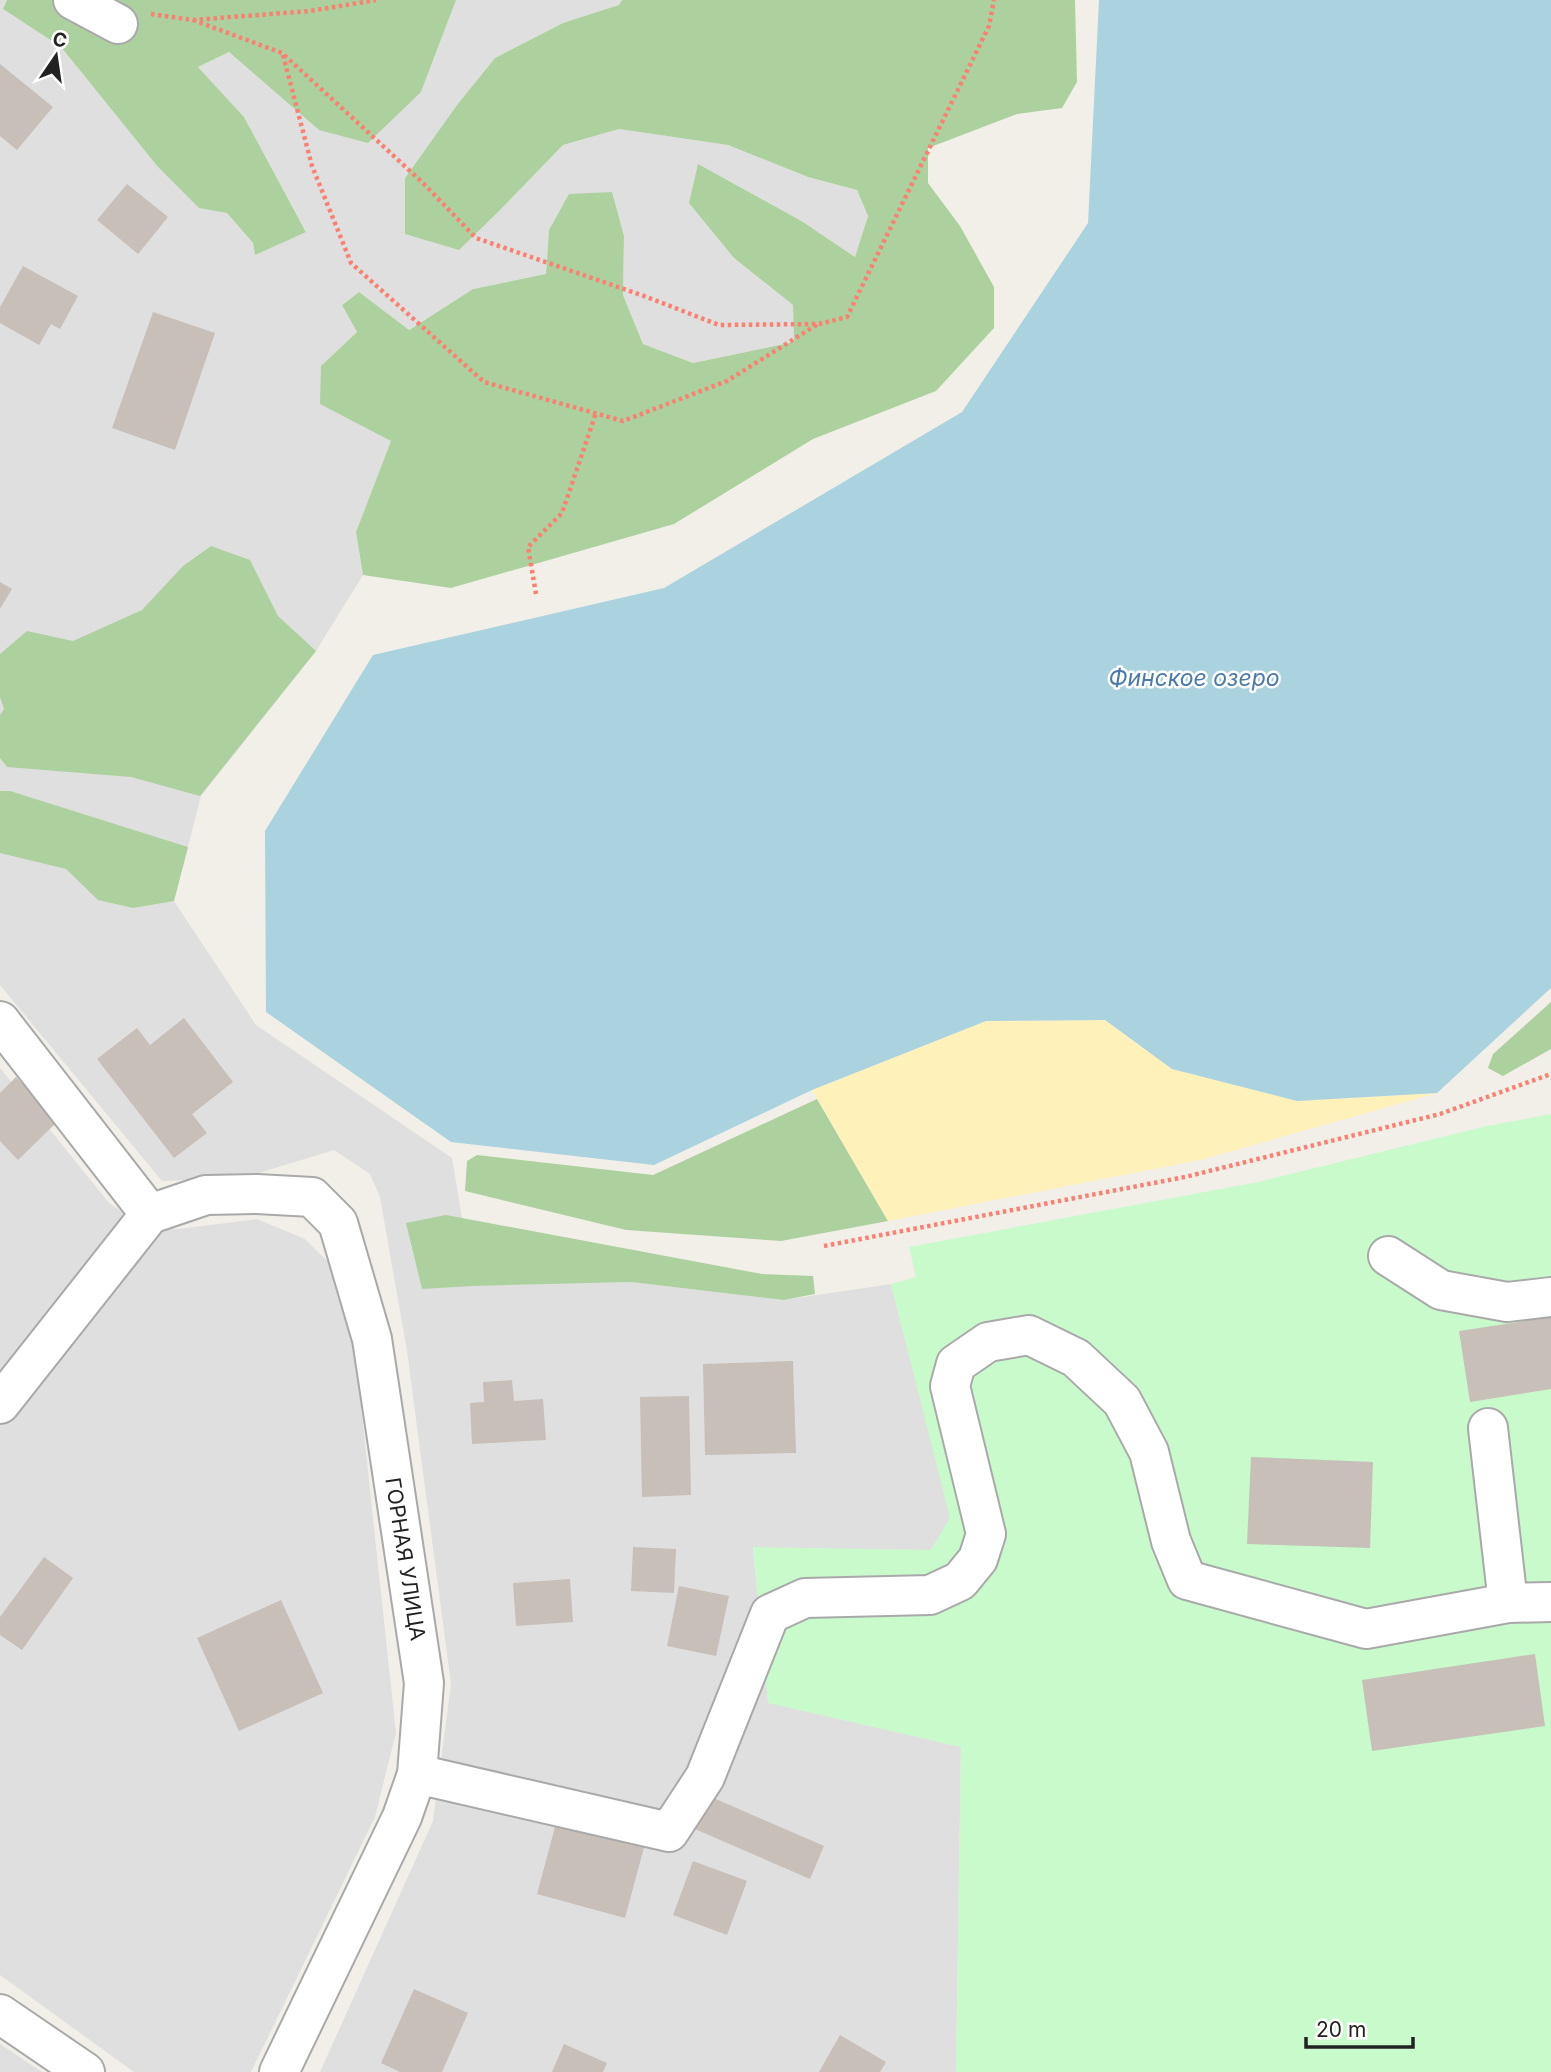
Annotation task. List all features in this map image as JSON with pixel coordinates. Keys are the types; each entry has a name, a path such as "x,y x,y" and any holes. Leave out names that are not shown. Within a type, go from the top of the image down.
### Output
{"street":[{"path":"73,0 118,24"},
{"path":"0,1021 150,1213 0,1404"},
{"name":"ГОРНАЯ УЛИЦА","path":"150,1213 206,1195 257,1194 312,1197 338,1223 372,1339 424,1683 417,1774 402,1817 279,2072"},
{"path":"1388,1255 1441,1290 1507,1303 1551,1297"},
{"path":"417,1774 669,1832 705,1777 770,1614 805,1598 930,1595 960,1581 978,1559 986,1534 950,1387 956,1364 988,1342 1029,1335 1076,1358 1122,1401 1149,1452 1171,1541 1187,1580 1366,1629 1508,1603 1551,1602"},
{"path":"1488,1428 1508,1603"},
{"path":"0,2014 40,2060 85,2072"}],"path":[{"path":"376,0 310,11 193,20 282,52 422,182 476,238 719,325 819,324 847,317 989,26 994,0"},
{"path":"282,52 312,166 351,263 484,382 623,421 727,381 819,324"},
{"path":"536,594 528,547 562,513 596,413"},
{"path":"824,1246 1185,1177 1440,1114 1551,1074"}],"shaded area":[{"path":"0,0 7,0 3,9 61,47 158,167 199,207 227,213 253,243 255,255 306,231 244,117 198,67 229,52 319,130 421,92 456,0 622,0 620,5 563,23 495,58 457,105 405,178 501,209 563,145 619,129 728,145 808,177 857,190 868,216 855,257 803,222 734,258 793,305 794,342 693,363 643,344 623,295 624,236 611,192 549,230 546,274 473,289 408,330 359,292 342,304 357,332 321,366 391,441 356,532 363,575 316,651 201,796 174,901 256,1025 452,1158 473,1285 631,1282 784,1300 891,1284 951,1518 931,1550 753,1548 768,1702 961,1747 956,2072 320,2072 433,1821 451,1684 407,1351 380,1197 370,1174 334,1150 246,1177 162,1181 0,985"},
{"path":"0,1068 110,1204 150,1229 178,1229 257,1219 305,1239 332,1266 353,1331 396,1733 375,1817 251,2072 134,2072 0,1975"},
{"path":"0,2044 42,2072 0,2072"}],"green space":[{"path":"7,0 456,0 421,92 368,143 319,130 229,52 198,67 244,117 306,232 255,255 253,243 227,213 199,208 158,167 61,47 3,9"},
{"path":"622,0 1075,0 1077,82 1062,108 1017,114 928,148 928,183 960,226 994,287 994,328 936,391 813,439 674,524 451,588 363,575 356,532 391,441 320,404 321,366 357,332 342,305 359,292 409,330 473,289 546,274 549,230 569,194 612,192 624,236 623,295 643,344 693,363 794,342 793,305 734,258 689,203 698,164 803,222 855,257 868,216 857,190 808,177 728,145 619,129 563,145 459,250 405,234 405,178 457,105 495,58 563,23 619,5"},
{"path":"211,546 250,560 278,616 316,651 200,796 131,777 7,767 0,758 0,715 4,709 0,697 0,654 27,631 73,641 142,610 183,566"},
{"path":"0,791 10,791 188,847 174,901 133,908 98,900 66,869 0,853"},
{"path":"1551,1002 1551,1049 1503,1076 1488,1068 1493,1054"},
{"path":"817,1099 888,1221 781,1241 626,1230 465,1191 467,1161 477,1155 653,1175"},
{"path":"1551,1114 1551,2072 956,2072 961,1747 768,1703 753,1547 931,1550 950,1518 891,1284 916,1277 909,1247 1258,1182 1487,1126"},
{"path":"446,1215 762,1274 813,1276 815,1294 784,1300 631,1282 422,1289 406,1223"}],"sand":[{"path":"1105,1020 1172,1069 1297,1101 1437,1093 1200,1160 888,1221 812,1090 986,1021"}],"water":[{"name":"Финское озеро","path":"1099,0 1551,0 1551,988 1437,1093 1297,1101 1172,1069 1105,1020 986,1021 812,1090 654,1165 451,1142 266,1012 265,831 373,655 664,588 962,412 1088,223"}],"building":[{"path":"0,64 53,107 17,150 0,136"},
{"path":"127,184 168,217 138,254 97,220"},
{"path":"23,266 78,296 60,329 51,324 39,345 0,323 0,307"},
{"path":"153,312 215,333 175,450 112,428"},
{"path":"0,582 12,589 0,609"},
{"path":"184,1018 233,1082 192,1114 207,1133 174,1158 97,1059 137,1028 150,1045"},
{"path":"16,1077 58,1121 18,1160 0,1141 0,1093"},
{"path":"1551,1317 1551,1389 1470,1402 1459,1331"},
{"path":"793,1361 796,1453 705,1455 703,1364"},
{"path":"512,1380 514,1401 543,1399 546,1440 472,1444 470,1403 484,1402 483,1382"},
{"path":"689,1396 691,1495 642,1497 640,1397"},
{"path":"1251,1457 1373,1462 1370,1548 1247,1544"},
{"path":"633,1547 676,1549 674,1593 631,1591"},
{"path":"44,1557 73,1578 22,1650 0,1635 0,1617"},
{"path":"570,1579 573,1622 516,1626 513,1583"},
{"path":"679,1586 729,1596 716,1656 667,1646"},
{"path":"281,1600 323,1693 239,1731 197,1638"},
{"path":"1535,1654 1545,1726 1372,1751 1362,1680"},
{"path":"709,1796 824,1846 810,1879 695,1829"},
{"path":"558,1816 646,1840 625,1918 537,1894"},
{"path":"693,1861 747,1881 727,1935 673,1915"},
{"path":"414,1989 468,2013 442,2072 400,2072 381,2063"},
{"path":"840,2035 886,2062 880,2072 819,2072"},
{"path":"564,2044 607,2063 603,2072 552,2072"}]}
